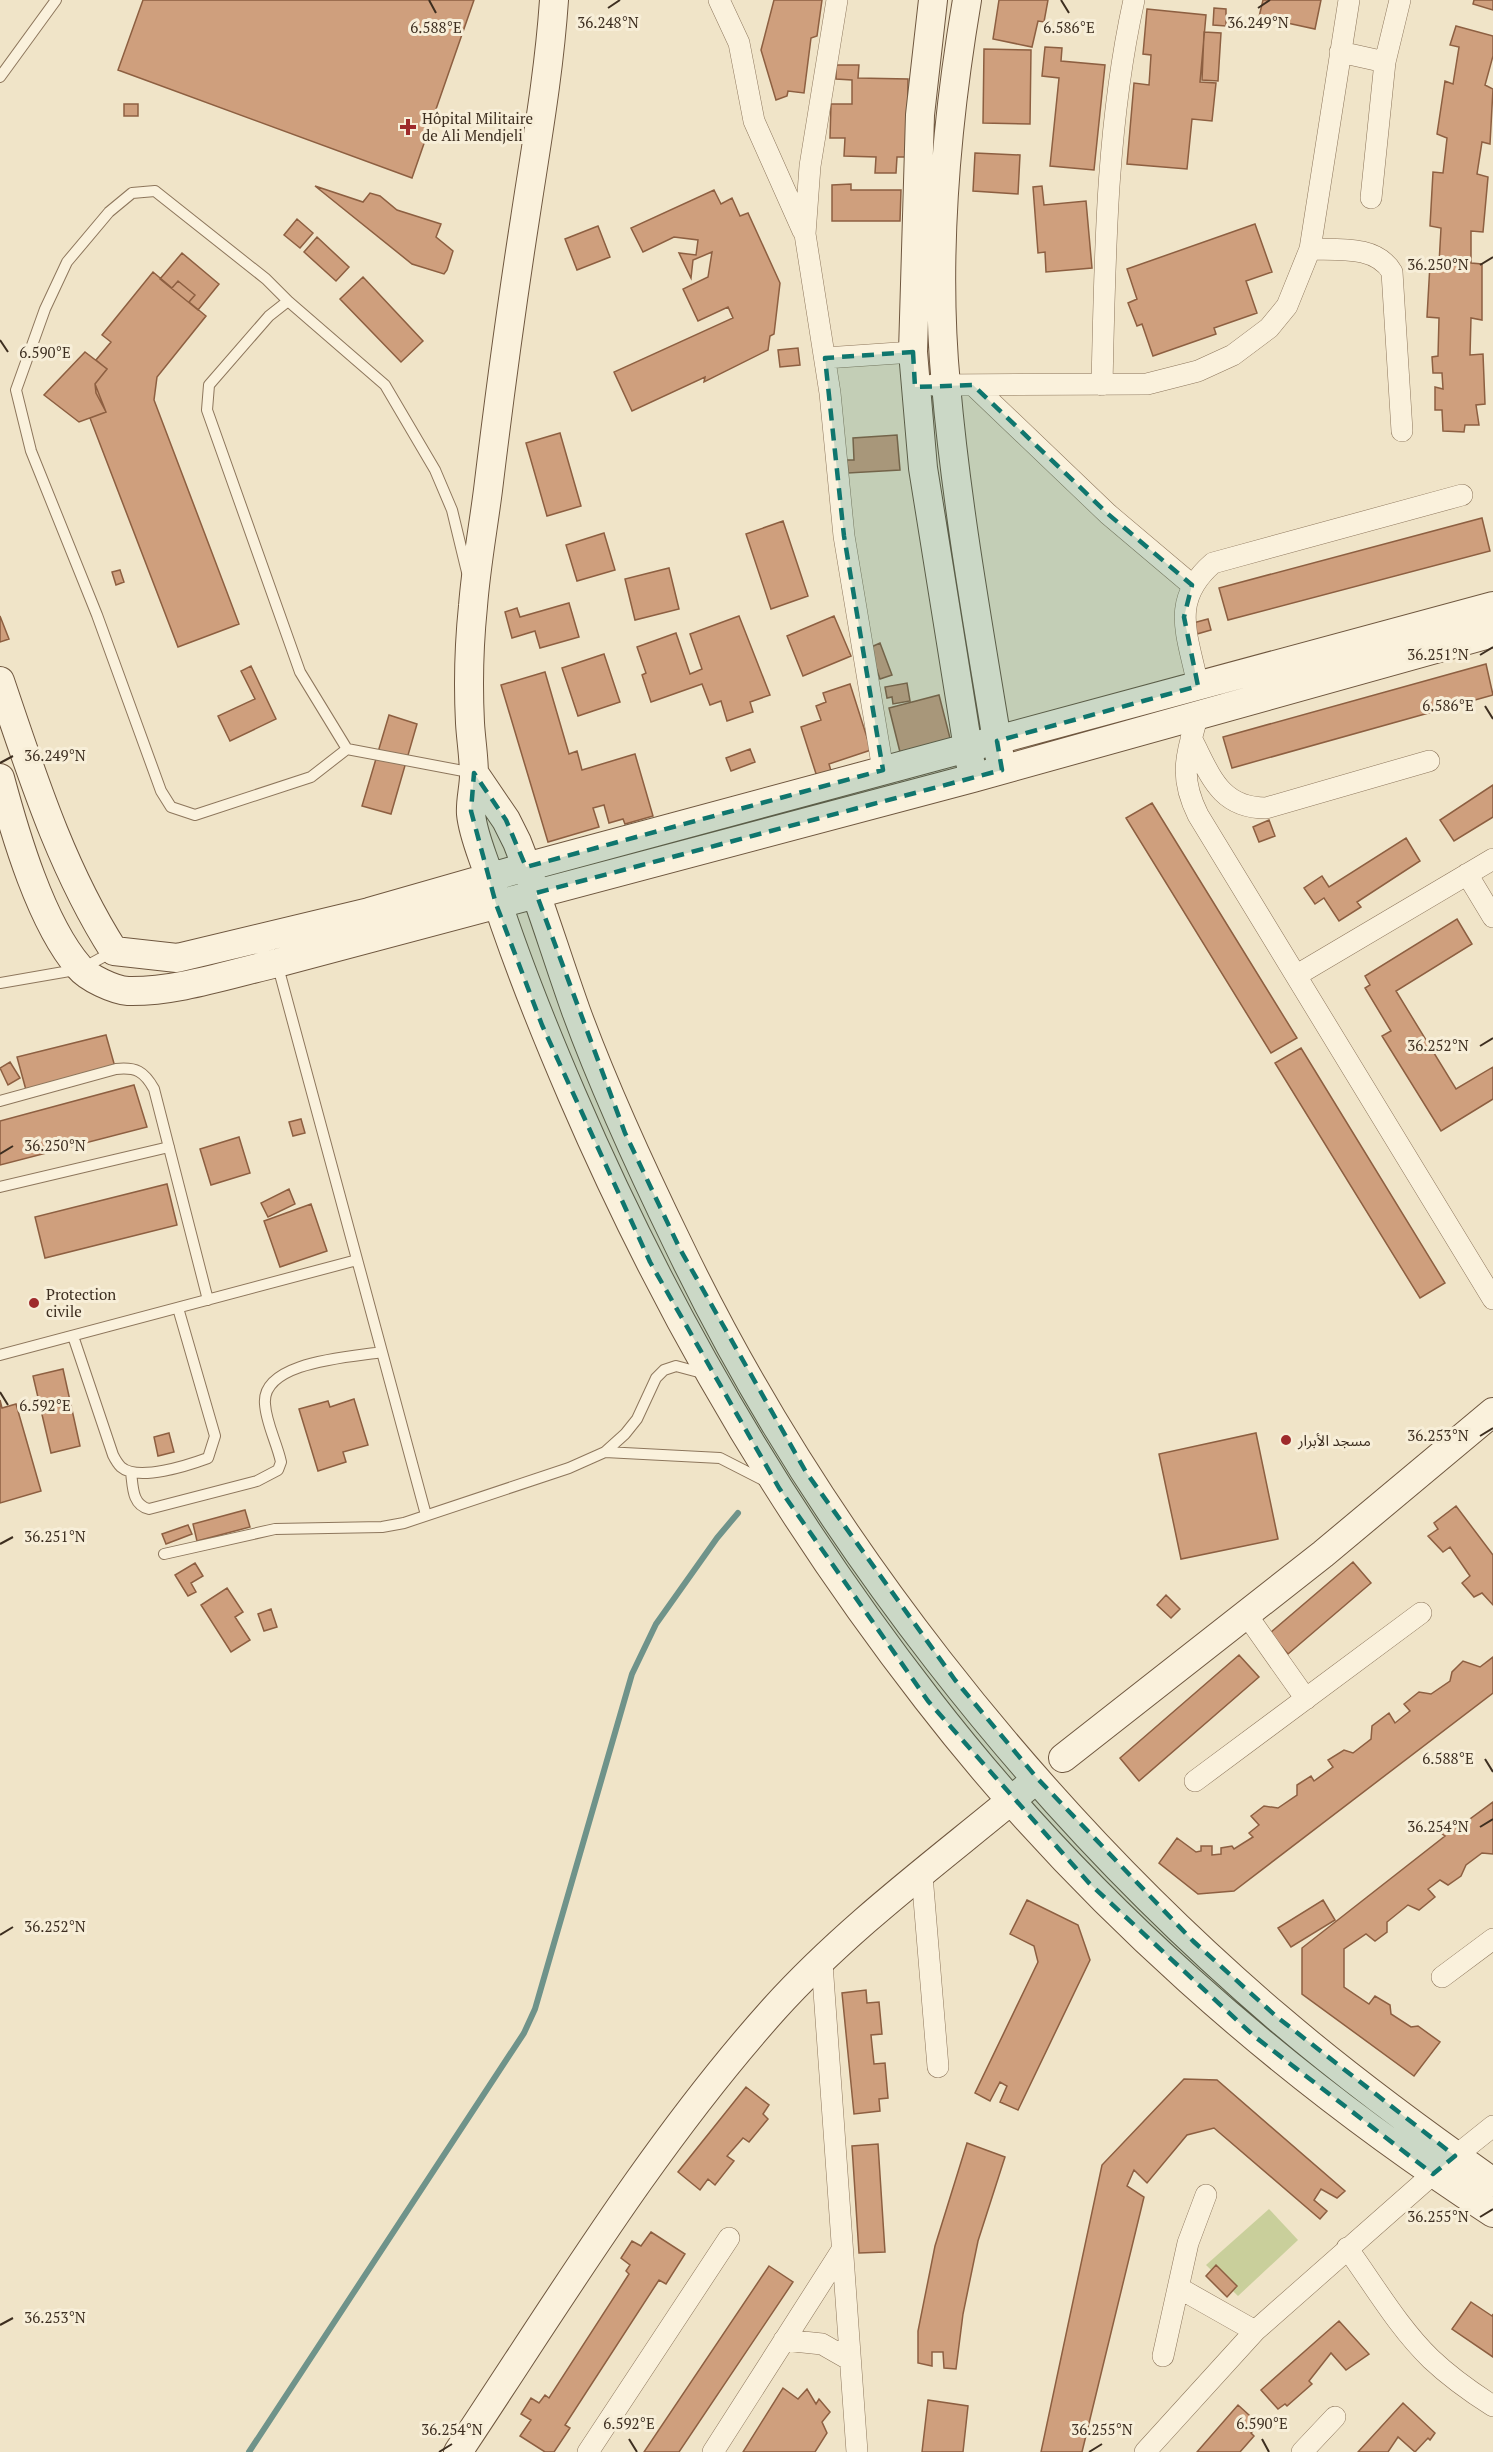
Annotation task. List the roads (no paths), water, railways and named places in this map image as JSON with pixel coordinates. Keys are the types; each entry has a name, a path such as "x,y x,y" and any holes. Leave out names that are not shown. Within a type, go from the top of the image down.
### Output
{"main road":[{"path":"554,0 551,47 512,301 473,598 469,680 474,773 471,811 475,834 542,1025 593,1145 650,1262 712,1376 779,1488 851,1596 928,1701 1011,1800 1089,1882 1178,1969 1254,2036 1342,2107 1433,2174 1493,2213"},
{"path":"933,0 920,115 913,352 923,468 973,778"},
{"path":"967,0 958,56 946,175 943,325 959,385 969,566 1002,770"},
{"path":"531,880 883,770 1493,606"},
{"path":"0,778 19,845 63,946 81,969 93,978 126,991 171,987 277,963 493,890 531,880 1195,726 1342,677 1493,633"},
{"path":"0,681 47,819 80,892 114,951 177,958 369,912 493,890"},
{"path":"474,773 506,820 531,880 578,1014 626,1133 680,1249 740,1362 806,1472 878,1578 955,1680 1037,1779 1113,1862 1193,1941 1364,2088 1493,2182"},
{"path":"1063,1758 1246,1614 1493,1412"},
{"path":"458,2452 637,2184 775,2008 857,1929 1037,1779"}],"street":[{"path":"719,0 739,43 754,121 805,234"},
{"path":"837,0 810,166 805,234 825,358 844,536 883,770"},
{"path":"1102,385 1106,202 1124,46 1134,0"},
{"path":"915,387 1147,384 1198,371 1233,355 1269,328 1287,306 1310,249 1349,0"},
{"path":"1371,198 1385,62 1400,0"},
{"path":"1340,52 1385,62"},
{"path":"1310,249 1368,254 1386,262 1392,272 1402,431"},
{"path":"825,358 913,352"},
{"path":"959,385 1192,585"},
{"path":"1198,686 1184,617 1187,597 1192,585 1213,563 1224,558 1462,495"},
{"path":"1195,726 1218,789 1240,805 1253,808 1266,808 1429,761"},
{"path":"1195,726 1185,766 1185,784 1191,801 1493,1299"},
{"path":"1297,975 1493,859"},
{"path":"1467,874 1493,917"},
{"path":"1195,1781 1421,1613"},
{"path":"1246,1614 1306,1699"},
{"path":"1037,1779 1063,1758"},
{"path":"922,1875 938,2067"},
{"path":"1442,1977 1493,1939"},
{"path":"822,1963 857,2452"},
{"path":"1145,2452 1255,2331 1347,2248 1493,2126"},
{"path":"1163,2356 1188,2243 1206,2195"},
{"path":"588,2452 729,2238"},
{"path":"1347,2248 1400,2322 1430,2358 1462,2386 1493,2406"},
{"path":"713,2452 842,2250"},
{"path":"1179,2288 1255,2331"},
{"path":"784,2340 822,2344 850,2360"},
{"path":"1302,2452 1335,2417"}],"lane":[{"path":"0,77 56,0"},
{"path":"347,748 311,777 195,815 171,807 160,791 97,615 31,451 16,390 45,309 67,262 109,212 132,192 155,191 266,279 288,302 385,385 435,470 447,500 473,598"},
{"path":"288,302 269,316 209,385 207,410 300,672 347,748 474,773"},
{"path":"0,983 81,969 114,951"},
{"path":"277,963 426,1515"},
{"path":"0,1101 116,1069 133,1067 146,1075 154,1089 208,1300"},
{"path":"0,1187 169,1147"},
{"path":"0,1355 357,1260"},
{"path":"73,1336 113,1455 121,1467 142,1474 189,1465 208,1458 214,1447 215,1437 178,1308"},
{"path":"131,1472 135,1499 142,1507 149,1509 256,1481 278,1470 281,1462 264,1403 268,1385 280,1375 312,1364 382,1352"},
{"path":"164,1554 275,1529 361,1525 382,1527 426,1515 569,1468 605,1452 625,1434 637,1419 656,1378 664,1370 676,1366 712,1376"},
{"path":"605,1452 720,1458 779,1488"}],"waterway":[{"path":"249,2452 524,2033 535,2009 632,1674 656,1624 717,1538 738,1513"}],"place":[{"name":"Hôpital Militaire de Ali Mendjeli","path":"408,127"},
{"name":"Protection civile","path":"34,1303"},
{"name":"مسجد الأبرار","path":"1286,1440"}]}
